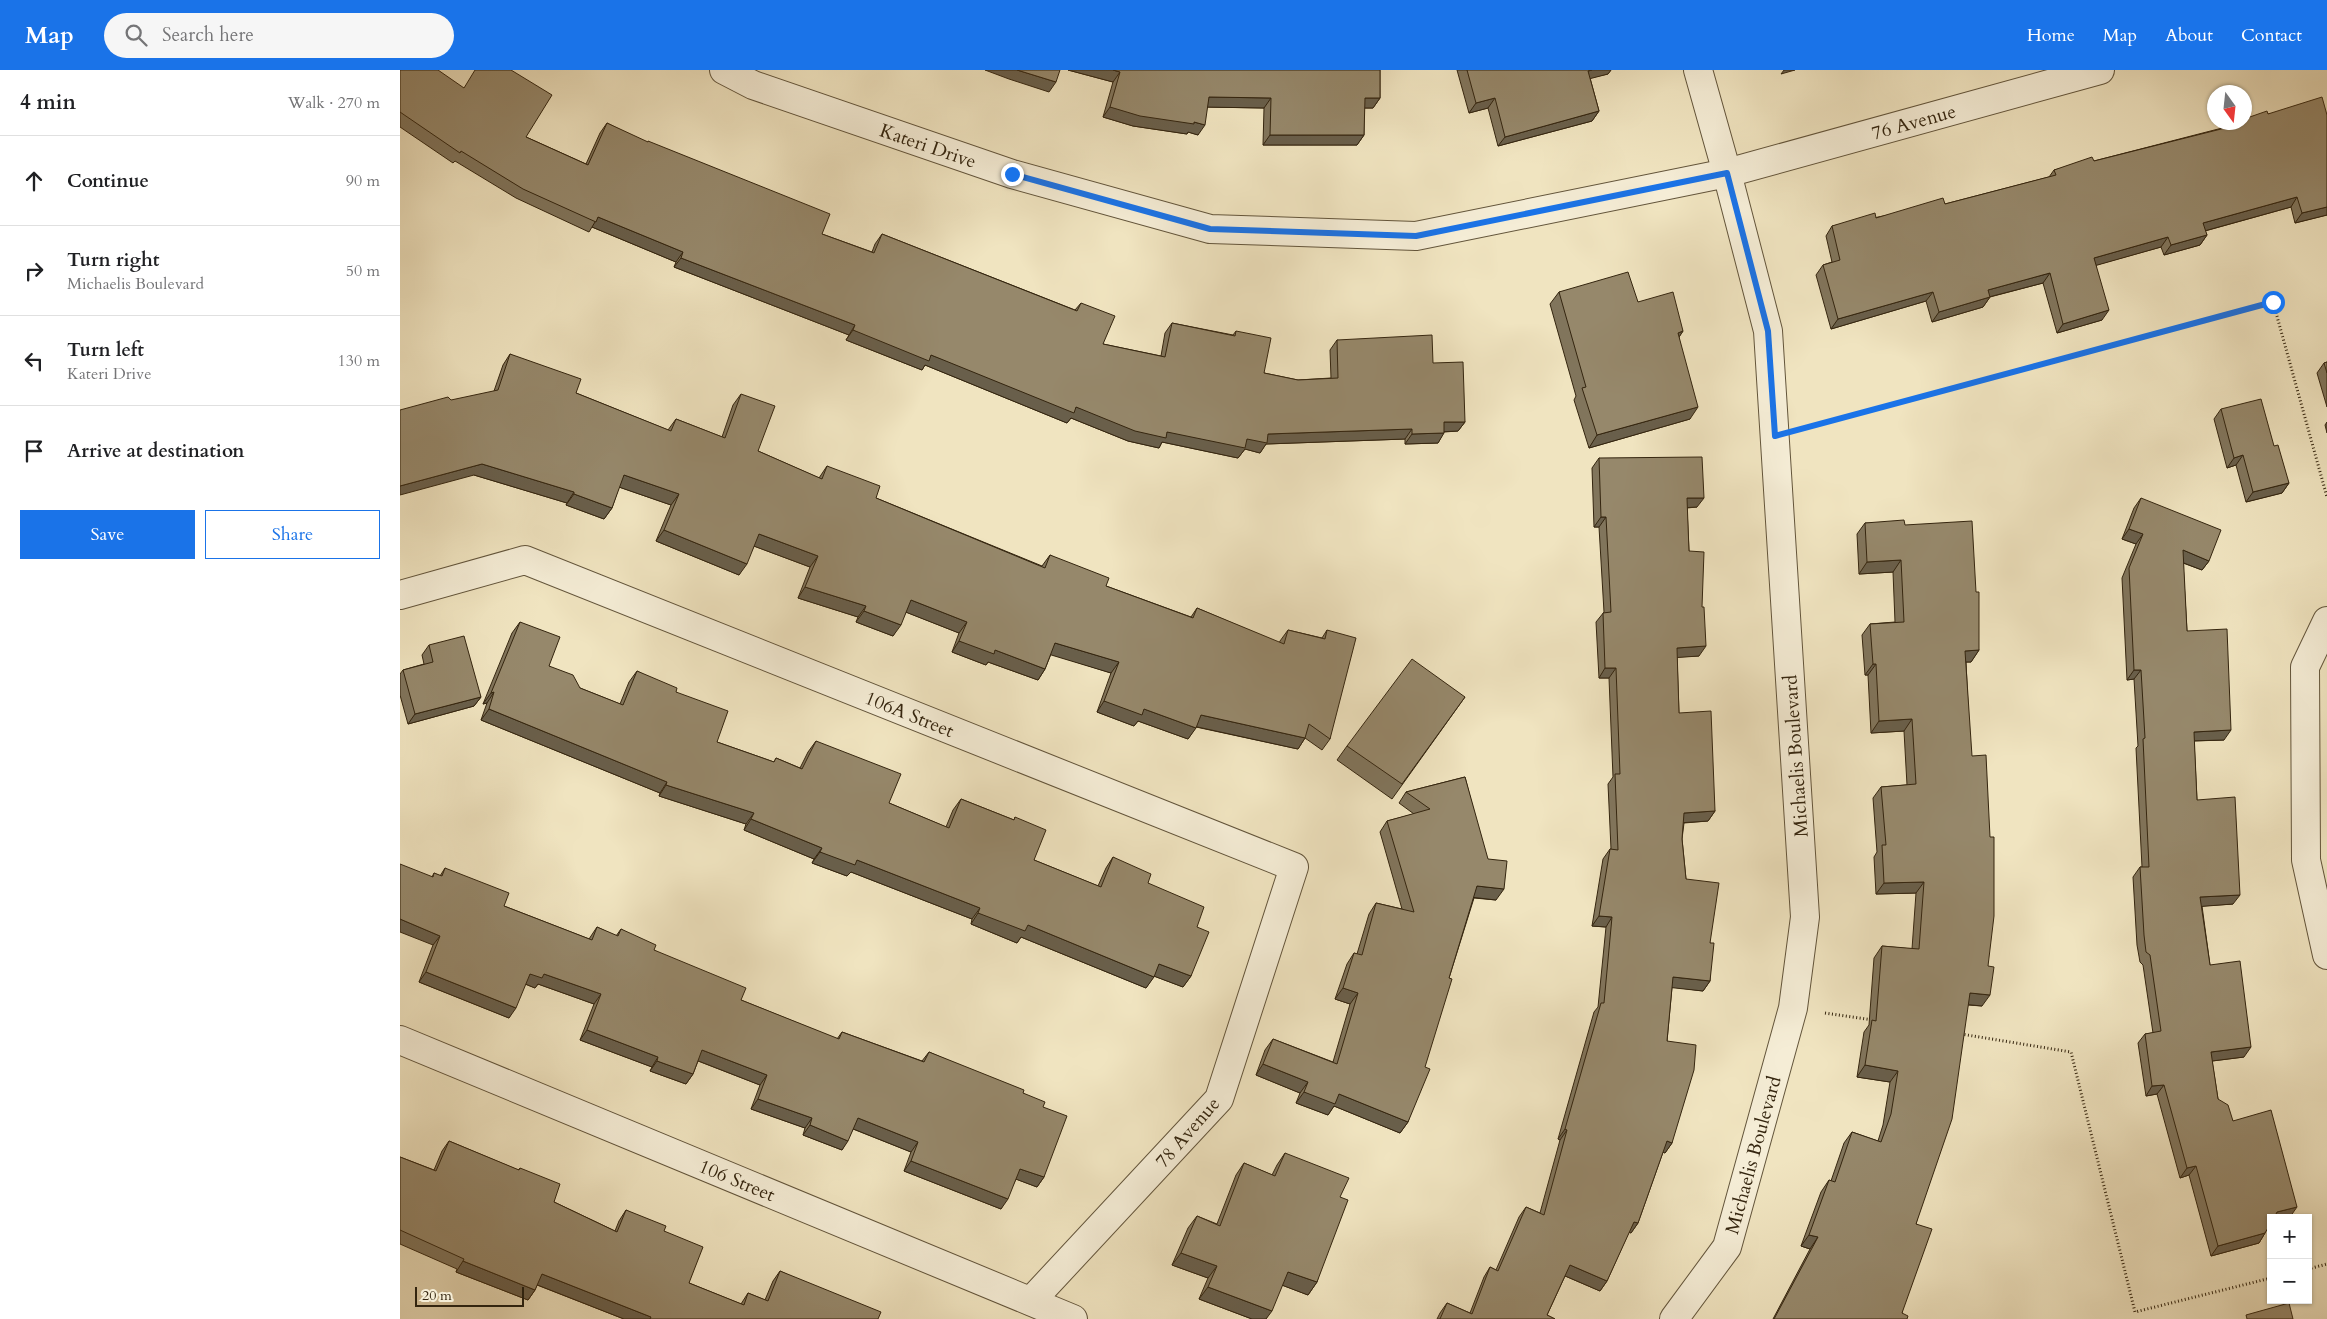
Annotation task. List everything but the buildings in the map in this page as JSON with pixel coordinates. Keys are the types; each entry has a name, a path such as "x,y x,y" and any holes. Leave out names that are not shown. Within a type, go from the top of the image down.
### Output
{"street":[{"name":"Kateri Drive","path":"724,70 753,86 1012,174 1210,229 1416,236 1727,173"},
{"name":"Michaelis Boulevard","path":"1674,1319 1727,1247 1793,1008 1805,917 1768,331 1698,70"},
{"name":"76 Avenue","path":"1727,173 2100,70"},
{"name":"106A Street","path":"400,595 525,560 1294,867"},
{"path":"2327,621 2305,666 2306,860 2327,955"},
{"name":"78 Avenue","path":"1031,1301 1219,1099 1294,867"},
{"name":"106 Street","path":"400,1040 1073,1319"}],"path":[{"path":"1775,436 2273,302 2327,496"},
{"path":"1793,1008 1879,1022"},
{"path":"1956,1034 2071,1052 2135,1312 2267,1279"},
{"path":"2312,1268 2327,1264"}],"route":[{"path":"1012,174 1210,229 1416,236 1727,173 1768,331 1775,436 2273,302"}]}
